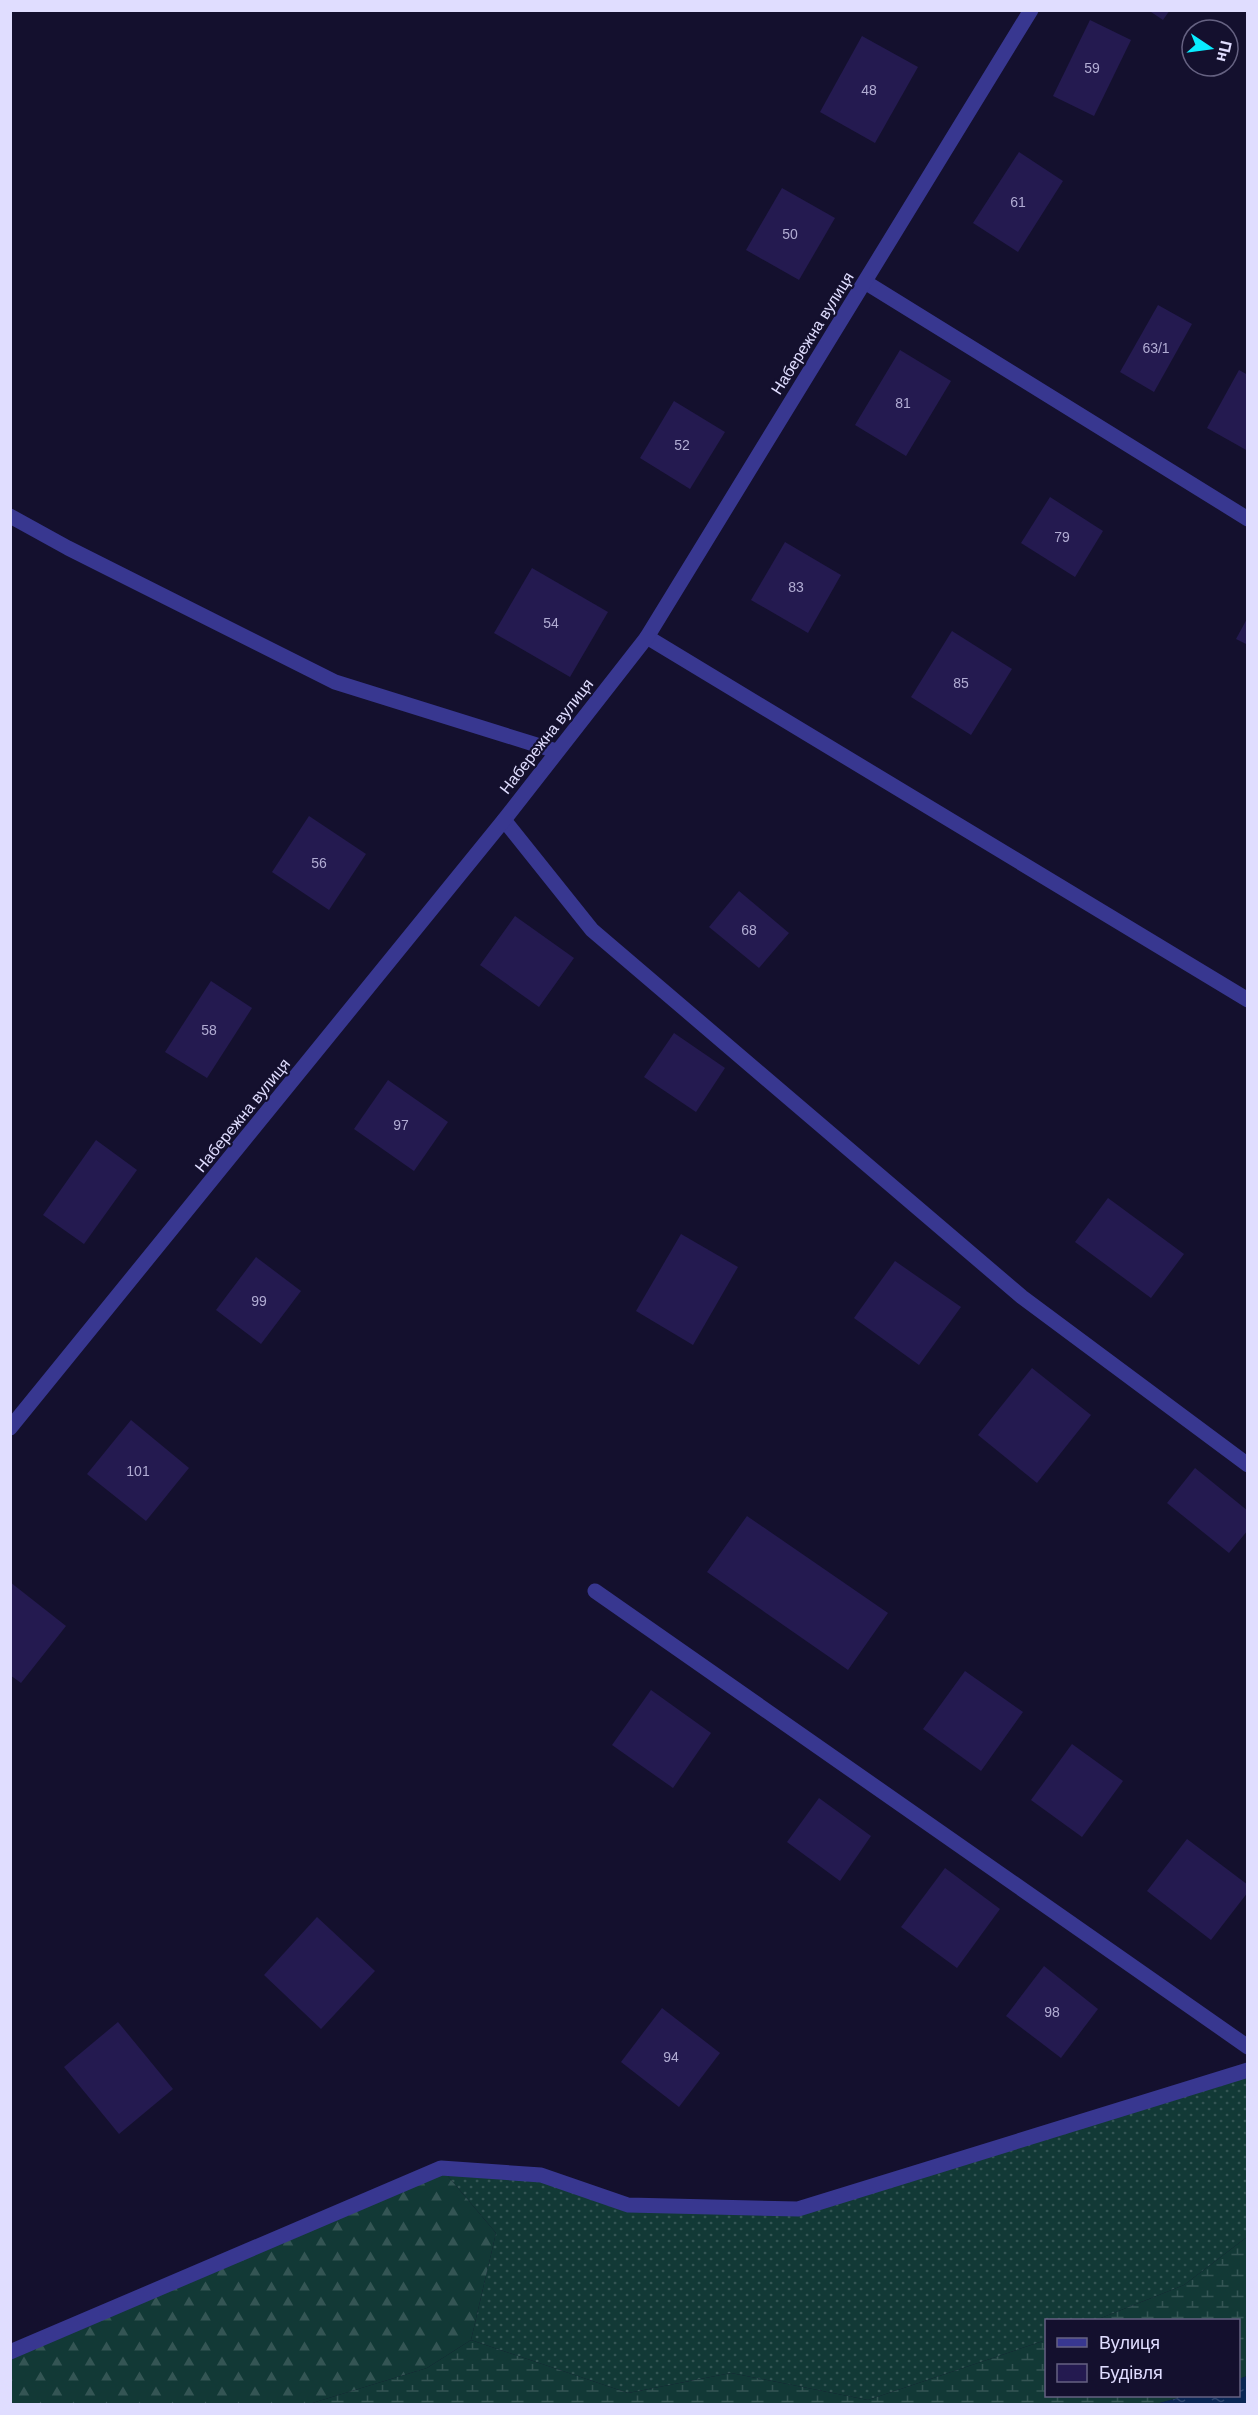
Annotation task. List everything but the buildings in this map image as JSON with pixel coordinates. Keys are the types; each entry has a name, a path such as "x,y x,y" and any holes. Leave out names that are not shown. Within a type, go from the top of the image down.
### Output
{"street":[{"name":"Набережна вулиця","path":"10,1428 504,820 647,637 1031,10"},
{"path":"864,282 1248,519"},
{"path":"10,516 68,548 335,681 556,751"},
{"path":"647,637 1248,1000"},
{"path":"504,820 592,930 1022,1297 1248,1465"},
{"path":"595,1591 1248,2047"},
{"path":"10,2352 441,2168 541,2175 628,2205 798,2210 1248,2070"}],"green space":[{"path":"1247,2070 1247,2237 1184,2285 1099,2319 1045,2319 1045,2340 868,2400 731,2373 628,2393 471,2340 496,2233 441,2168 541,2175 628,2205 798,2209"},
{"path":"441,2168 496,2233 471,2340 427,2368 309,2404 11,2404 10,2352"},
{"path":"1247,2237 1247,2376 1240,2379 1240,2319 1099,2319 1184,2285"},
{"path":"471,2340 628,2393 731,2373 868,2400 1045,2340 1045,2397 1181,2397 1156,2404 309,2404 427,2368"}],"water":[{"path":"1247,2376 1247,2404 1156,2404 1181,2397 1240,2397 1240,2379"}]}
